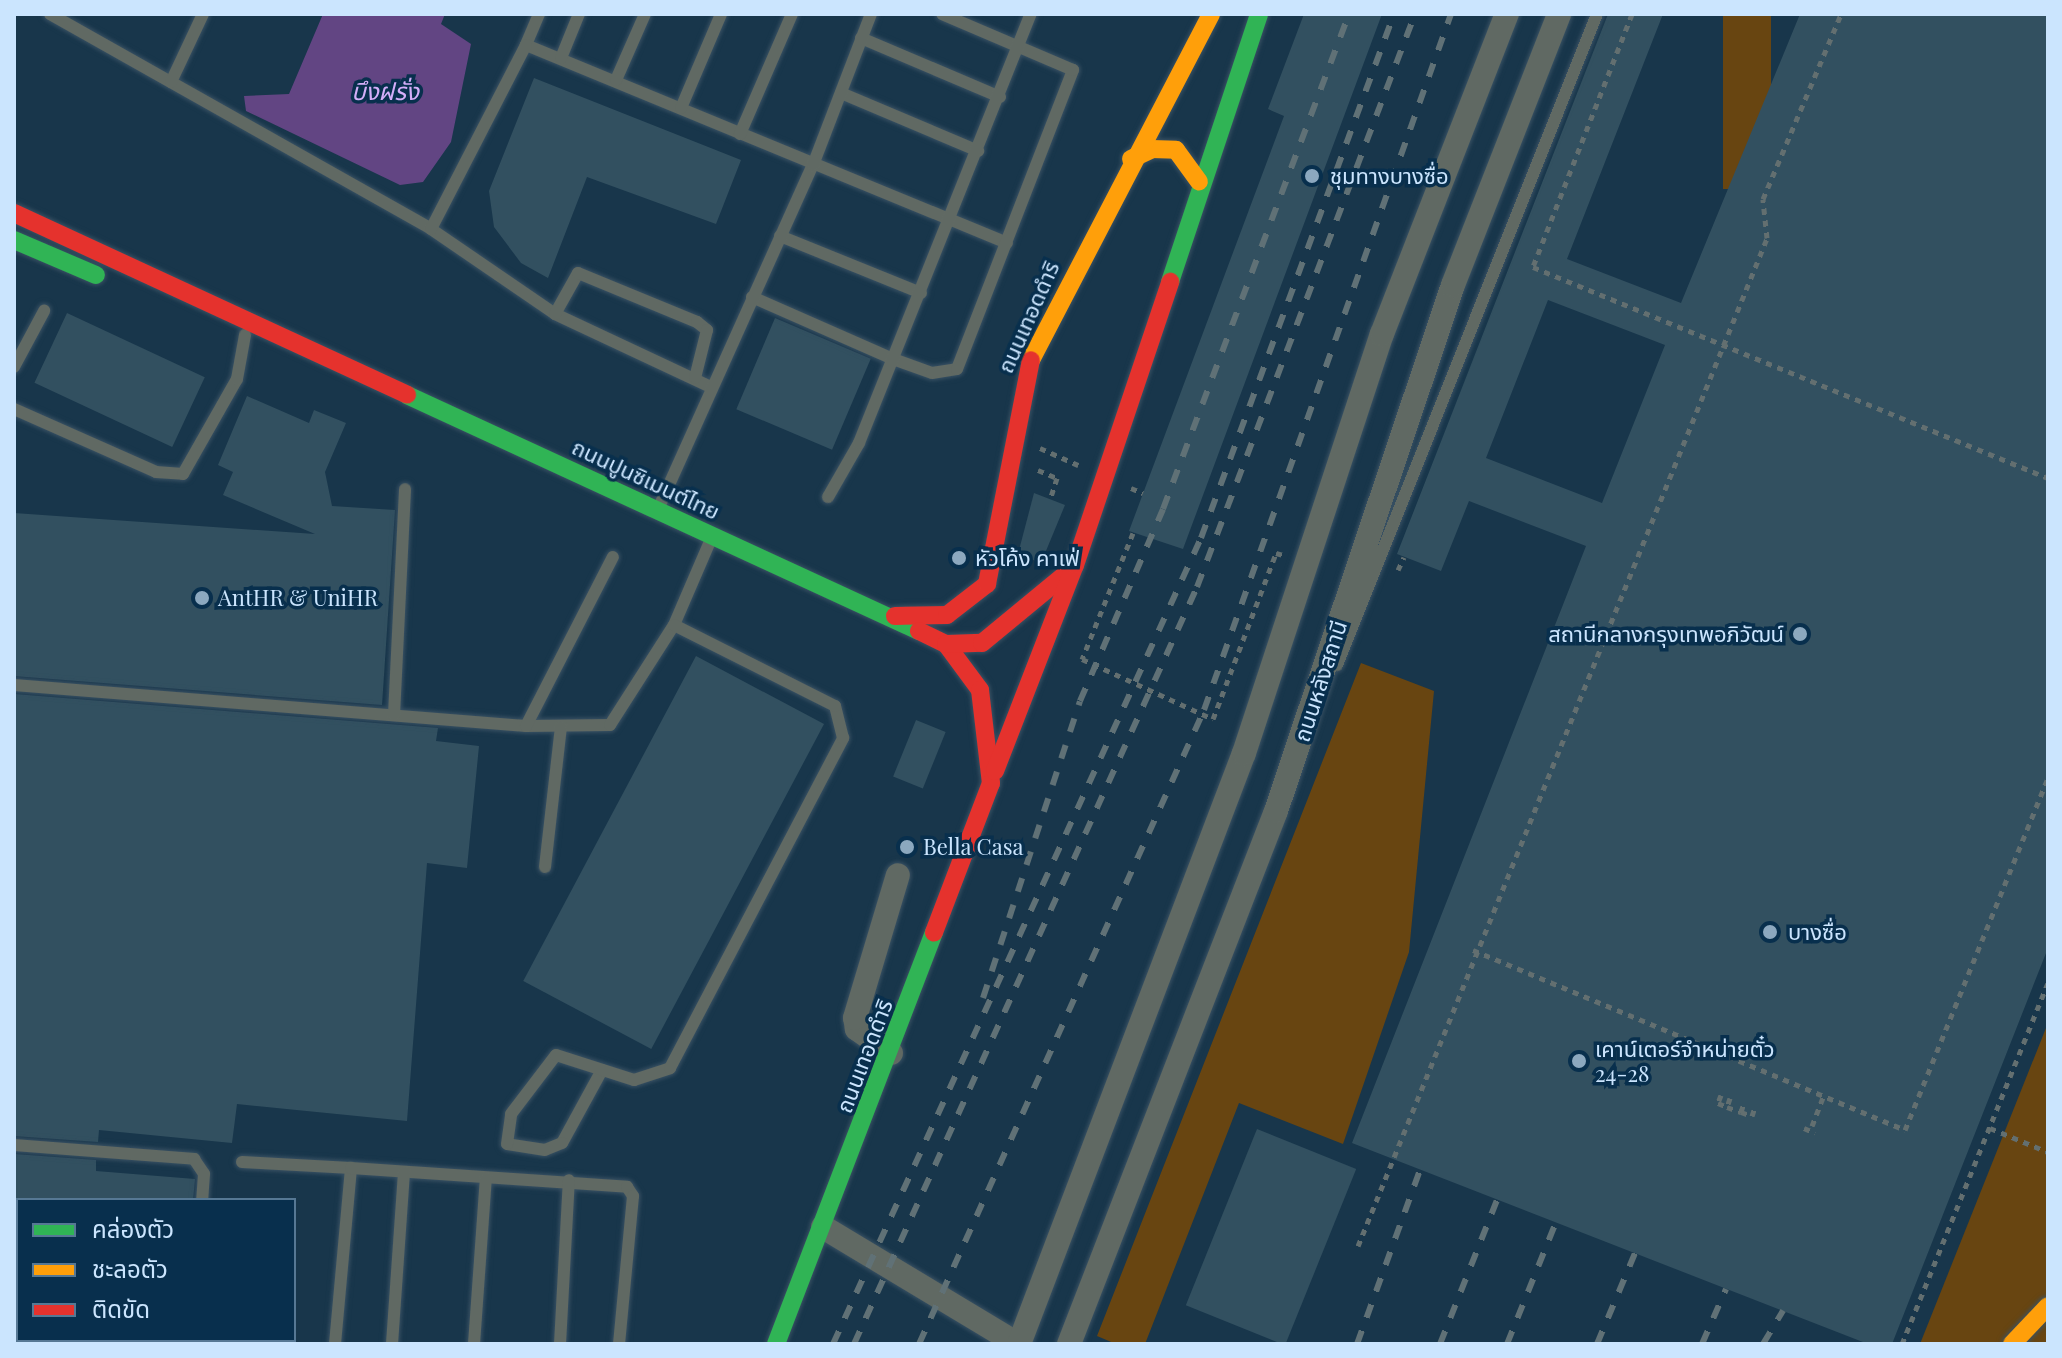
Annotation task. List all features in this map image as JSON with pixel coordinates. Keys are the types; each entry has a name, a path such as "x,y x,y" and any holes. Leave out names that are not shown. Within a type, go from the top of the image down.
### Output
{"main road":[{"name":"ถนนเทอดดำริ","path":"887,616 947,615 987,584 997,559 1020,392 1131,159 1211,14"},
{"name":"ถนนเทอดดำริ","path":"776,1344 891,1053 1075,565 1199,182 1259,14"},
{"path":"1131,159 1152,149 1176,150 1199,182"},
{"name":"ถนนปูนซิเมนต์ไทย","path":"14,192 219,284 307,349"},
{"name":"ถนนปูนซิเมนต์ไทย","path":"14,213 946,644"},
{"name":"ถนนปูนซิเมนต์ไทย","path":"14,240 245,335 325,358"},
{"name":"ถนนเทอดดำริ","path":"946,644 982,643 1016,622 1075,565"},
{"name":"ถนนเทอดดำริ","path":"946,644 980,690 991,783"},
{"path":"2012,1344 2048,1306"}],"street":[{"path":"823,1227 1018,1344 1244,753 1382,334 1507,14"},
{"name":"ถนนหลังสถานี","path":"1069,1344 1276,811 1453,285 1559,14"},
{"path":"891,1053 857,1029 855,1018 898,875"}],"lane":[{"path":"50,14 431,229 555,314 711,387"},
{"path":"171,82 203,14"},
{"path":"431,229 539,14"},
{"path":"561,58 579,14"},
{"path":"616,80 645,14"},
{"path":"681,108 721,14"},
{"path":"740,134 792,14"},
{"path":"657,511 813,165 871,14"},
{"path":"752,297 932,373 957,369 1073,81 1066,61 942,14"},
{"path":"828,497 921,293 1031,14"},
{"path":"1276,811 1369,588 1597,14"},
{"path":"861,38 1000,97"},
{"path":"526,45 1007,243"},
{"path":"841,93 978,151"},
{"path":"780,236 921,293"},
{"path":"555,314 578,273 697,322 707,330 695,378"},
{"path":"14,367 44,311"},
{"path":"14,409 156,472 183,474 237,379 245,335"},
{"path":"394,715 405,489"},
{"path":"14,685 526,726 610,725 621,716 674,625 712,536"},
{"path":"526,726 613,557"},
{"path":"602,1070 562,1143 545,1150 507,1144 511,1114 556,1055 602,1070 652,1079 670,1068 843,738 835,706 674,625"},
{"path":"545,867 561,727"},
{"path":"14,1145 194,1159 204,1174 202,1198"},
{"path":"242,1162 617,1184 633,1196 619,1344"},
{"path":"335,1344 351,1168"},
{"path":"392,1344 404,1172"},
{"path":"474,1344 486,1178"},
{"path":"560,1344 569,1180"}],"path":[{"path":"1632,14 1533,267 2048,478"},
{"path":"1358,1246 1473,950 1767,238 1763,199 1841,14"},
{"path":"1037,470 1057,478 1050,499"},
{"path":"1133,533 1082,659 1213,719 1276,553 1306,564"},
{"path":"1369,588 1387,595 1404,557"},
{"path":"1473,950 1905,1130 2048,777"},
{"path":"1902,1344 2048,983"},
{"path":"1721,1095 1718,1103 1752,1116 1755,1107"},
{"path":"1812,1126 1823,1097"},
{"path":"1727,1107 1730,1098"},
{"path":"1741,1112 1744,1103"},
{"path":"1804,1128 1815,1133"},
{"path":"1990,1128 2048,1152"}],"shaded area":[{"path":"1723,14 1771,14 1771,189 1723,189"},
{"path":"1361,663 1434,691 1409,952 1343,1144 1239,1103 1145,1344 1116,1344 1097,1336"},
{"path":"2048,1023 2048,1344 1920,1344"}],"water":[{"name":"บึงฝรั่ง","path":"323,14 445,14 441,24 471,44 451,142 423,182 400,185 246,111 244,96 289,94"}],"building":[{"path":"1304,14 1382,14 1183,549 1129,531 1284,116 1268,109"},
{"name":"สถานีกลางกรุงเทพอภิวัฒน์","path":"1608,14 1663,14 1567,259 1681,303 1800,14 2048,14 2048,948 1892,1344 1868,1344 1352,1143 1586,546 1469,501 1441,571 1397,554","holes":["1548,300 1665,345 1602,503 1486,458"]},
{"path":"534,78 741,160 716,224 587,177 548,278 521,263 494,227 489,191"},
{"path":"67,313 205,377 172,447 34,383"},
{"path":"775,318 871,359 832,450 736,409"},
{"name":"AntHR & UniHR","path":"247,396 309,423 314,410 346,423 325,472 332,506 395,510 382,705 14,676 14,513 315,534 223,495 233,472 218,465"},
{"path":"1034,493 1065,505 1041,563 1018,554"},
{"path":"696,656 824,724 651,1049 523,981"},
{"path":"14,694 438,728 436,741 479,746 467,868 427,863 407,1121 237,1104 232,1143 99,1130 98,1142 14,1136"},
{"path":"916,720 946,732 923,789 893,777"},
{"path":"1257,1129 1356,1169 1286,1344 1186,1305"},
{"path":"14,1154 96,1160 96,1171 195,1179 193,1198 14,1200"}],"railway":[{"path":"983,998 1080,701 1163,509 1349,14"},
{"path":"833,1344 1201,538 1394,14"},
{"path":"854,1344 1197,587 1415,14"},
{"path":"919,1344 1204,710 1451,14"},
{"path":"1357,1344 1420,1170"},
{"path":"1440,1344 1497,1200"},
{"path":"1507,1344 1556,1222"},
{"path":"1597,1344 1635,1253"},
{"path":"1702,1344 1726,1289"},
{"path":"1763,1344 1783,1311"}],"traffic: fast":[{"path":"1170,282 1259,14"},
{"path":"14,240 96,275"},
{"path":"407,395 919,631"},
{"path":"776,1344 934,932"}],"traffic: slow":[{"path":"1031,360 1211,14"},
{"path":"1131,159 1152,149 1176,150 1199,182"},
{"path":"2012,1344 2048,1306"}],"traffic: jam":[{"path":"14,213 407,395"},
{"path":"995,771 1075,565 1170,282"},
{"path":"895,616 947,615 987,584 1031,360"},
{"path":"946,644 982,643 1068,572"},
{"path":"919,631 946,644 980,690 991,783 934,932"}],"place":[{"name":"ชุมทางบางซื่อ","path":"1312,176"},
{"name":"หัวโค้ง คาเฟ่","path":"959,558"},
{"name":"AntHR & UniHR","path":"202,598"},
{"name":"สถานีกลางกรุงเทพอภิวัฒน์","path":"1800,634"},
{"name":"Bella Casa","path":"907,847"},
{"name":"บางซื่อ","path":"1770,932"},
{"name":"เคาน์เตอร์จำหน่ายตั๋ว 24-28","path":"1579,1061"}]}
